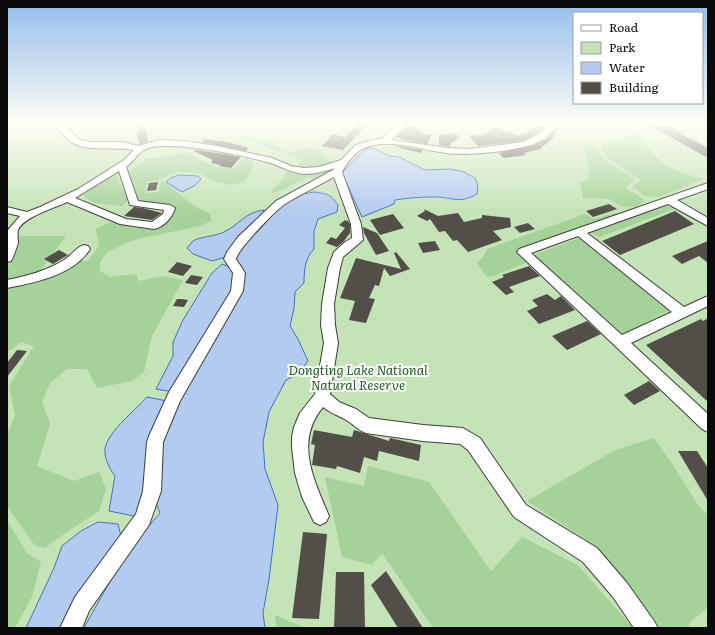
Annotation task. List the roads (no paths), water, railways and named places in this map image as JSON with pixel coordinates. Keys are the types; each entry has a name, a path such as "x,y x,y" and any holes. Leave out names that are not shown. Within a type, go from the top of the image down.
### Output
{"street":[{"path":"7,258 12,243 13,230 18,222 28,215 67,198 121,165 134,154"},
{"path":"240,154 272,161 289,168 304,171 340,167"},
{"path":"71,628 82,604 143,519 152,491 156,442 174,397 237,291 239,273 230,260 232,255 242,240 280,203 340,167 353,154"},
{"path":"67,198 124,222 154,226 168,214 170,208 134,202 121,165"},
{"path":"320,516 313,504 301,459 302,429 310,410 322,396 331,343 328,325 328,304 334,268 338,256 349,245 358,240 356,224 340,167"},
{"path":"708,186 523,252 708,424"},
{"path":"669,200 708,223"},
{"path":"9,210 28,215"},
{"path":"579,232 682,312"},
{"path":"7,284 28,280 49,272 78,258 84,249"},
{"path":"620,342 708,301"},
{"path":"322,396 334,407 351,414 366,425 423,433 463,436 474,444 520,511 590,556 620,590 647,628"}],"water":[{"path":"361,154 385,154 389,156 399,157 425,170 450,169 464,172 475,178 478,186 477,194 459,200 432,197 395,200 394,204 362,217 342,173"},
{"path":"179,175 198,176 201,179 194,186 182,192 166,182"},
{"path":"314,192 328,195 338,205 337,212 318,219 314,231 314,249 307,261 304,283 295,292 294,308 290,326 308,361 298,374 286,380 269,412 263,442 265,469 278,505 269,579 263,613 265,628 84,628 109,583 137,540 160,513 154,498 160,444 169,419 234,304 235,255 244,240 261,228 277,209 302,194"},
{"path":"264,210 264,214 226,257 212,261 193,254 187,248 193,241 224,232 252,213"},
{"path":"222,264 230,267 236,274 234,291 174,392 156,389 173,356 173,342 183,320 212,273"},
{"path":"147,397 167,401 154,426 146,455 151,475 139,517 109,511 115,476 106,459 105,446 114,431"},
{"path":"98,522 118,524 121,536 61,628 26,628 54,568 62,546 81,531"}],"park label":[{"name":"Dongting Lake National Natural Reserve","path":"358,376"}]}
